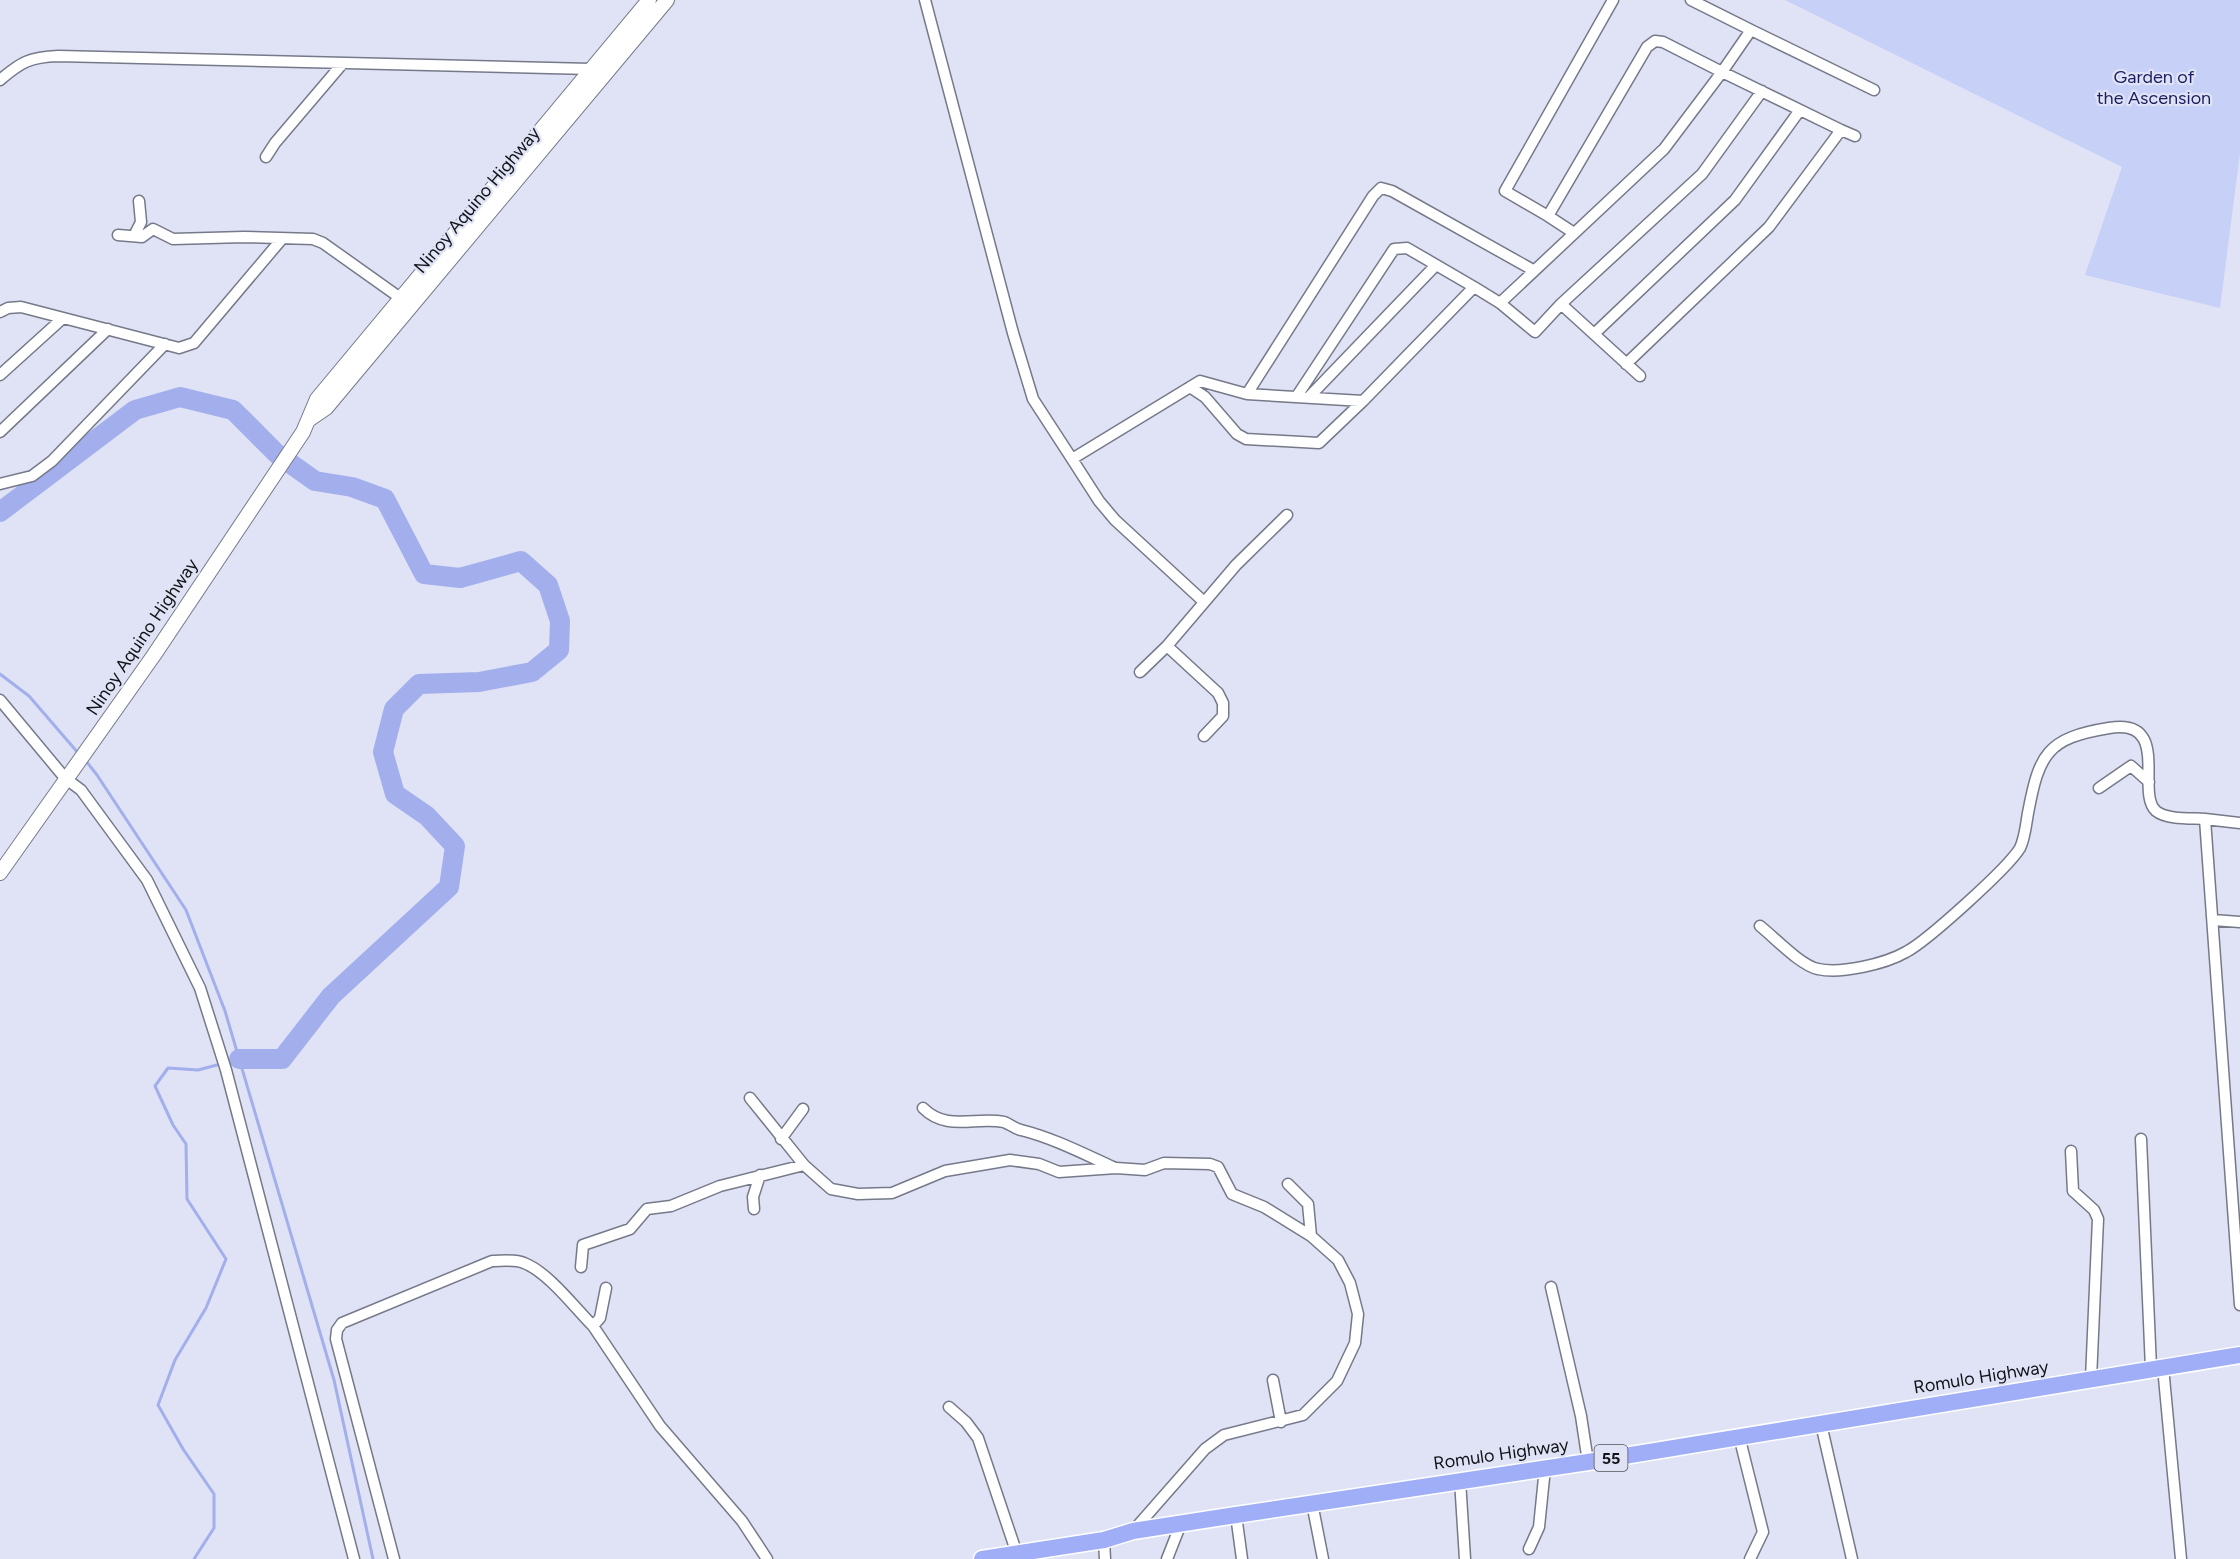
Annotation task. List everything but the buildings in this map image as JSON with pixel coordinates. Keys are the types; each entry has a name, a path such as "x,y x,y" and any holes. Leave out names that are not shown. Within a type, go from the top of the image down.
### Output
{"highway":[{"name":"Romulo Highway","path":"982,1559 1104,1540 1133,1531 1180,1526 1312,1503 1588,1462 2240,1355"}],"main road":[{"name":"Ninoy Aquino Highway","path":"405,301 569,119 649,0"},
{"name":"Ninoy Aquino Highway","path":"0,873 136,679 310,419 326,408 405,301 591,69 610,57 667,0"},
{"path":"557,110 569,119"}],"street":[{"path":"925,0 1023,366 1034,399 1099,501 1115,520 1203,601"},
{"path":"1574,233 1505,191 1613,0"},
{"path":"1691,0 1874,90"},
{"path":"1500,303 1664,149 1751,30"},
{"path":"1548,216 1651,43 1663,42 1855,136"},
{"path":"0,80 24,61 39,57 591,69"},
{"path":"266,157 275,142 343,63"},
{"path":"1303,396 1394,249 1407,248 1474,287 1500,303 1535,332 1561,304 1702,174 1761,91"},
{"path":"1594,334 1735,200 1800,110"},
{"path":"1626,364 1769,227 1841,130"},
{"path":"1247,394 1373,196 1381,188 1392,191 1533,270"},
{"path":"134,236 141,222 140,201"},
{"path":"118,235 142,237 153,229 173,239 244,237 281,240 313,239 323,243 405,301"},
{"path":"0,312 8,308 21,307 178,348 194,343 281,240"},
{"path":"1303,396 1436,266"},
{"path":"1190,387 1213,404 1243,438 1315,444 1325,439 1474,287"},
{"path":"1561,304 1640,376"},
{"path":"0,375 63,318"},
{"path":"0,432 108,329"},
{"path":"0,484 32,476 52,461 165,344"},
{"path":"1072,459 1190,387 1204,381 1230,391 1247,394 1363,401"},
{"path":"1213,404 1230,391"},
{"path":"1140,672 1167,646 1203,601 1287,515"},
{"path":"1167,646 1218,693 1223,703 1223,717 1204,736"},
{"path":"0,700 81,790 147,880 200,988 229,1082 354,1559"},
{"path":"1760,926 1810,966 1817,969 1841,971 1903,954 1947,919 2019,850 2035,777 2046,755 2058,743 2110,727 2133,731 2144,741 2149,753 2150,802 2160,813 2240,823"},
{"path":"2099,788 2130,766 2149,782"},
{"path":"2205,819 2238,1248 2240,1305"},
{"path":"2213,920 2240,922"},
{"path":"750,1098 804,1165 831,1189 858,1194 892,1193 945,1171 1010,1160 1039,1164 1059,1172 1116,1168 1145,1170 1164,1163 1210,1164 1222,1171 1232,1194 1264,1207 1311,1236 1338,1260 1350,1283 1358,1314 1355,1343 1337,1381 1303,1415 1224,1435 1205,1449 1133,1531"},
{"path":"781,1138 803,1108"},
{"path":"923,1108 929,1114 957,1124 1005,1122 1116,1168"},
{"path":"2141,1139 2157,1367 2181,1559"},
{"path":"2071,1151 2074,1194 2094,1210 2098,1219 2091,1378"},
{"path":"580,1266 583,1245 630,1229 647,1209 671,1206 720,1186 804,1165"},
{"path":"754,1209 753,1197 760,1175"},
{"path":"1288,1184 1308,1204 1311,1236"},
{"path":"394,1559 336,1339 337,1330 342,1323 492,1261 507,1260 523,1262 538,1270 593,1326 660,1426 742,1521 767,1559"},
{"path":"1551,1287 1581,1416 1588,1462"},
{"path":"593,1326 600,1318 606,1288"},
{"path":"1273,1380 1281,1422"},
{"path":"949,1407 966,1422 981,1445 1017,1554"},
{"path":"1821,1424 1852,1559"},
{"path":"1739,1436 1763,1532 1750,1559"},
{"path":"1528,1550 1539,1527 1545,1468"},
{"path":"1460,1480 1465,1559"},
{"path":"1312,1503 1323,1558"},
{"path":"1236,1515 1242,1559"},
{"path":"1167,1559 1180,1526"},
{"path":"1104,1540 1105,1559"}],"green space":[{"name":"Garden of the Ascension","path":"1785,0 2240,0 2240,153 2220,308 2085,275 2122,167"}],"waterway":[{"path":"0,512 135,410 180,397 233,410 277,454 315,481 352,487 385,499 424,574 460,578 521,561 548,585 560,621 559,650 532,672 479,682 419,684 394,709 383,752 395,794 427,816 455,846 449,887 331,996 282,1059 239,1059"},
{"path":"0,674 29,696 79,754"},
{"path":"86,761 186,910 225,1011 334,1380 373,1559"},
{"path":"194,1559 214,1528 214,1494 183,1449 158,1405 175,1360 206,1308 226,1259 187,1199 186,1144 173,1125 155,1086 168,1068 198,1070 217,1065"}]}
